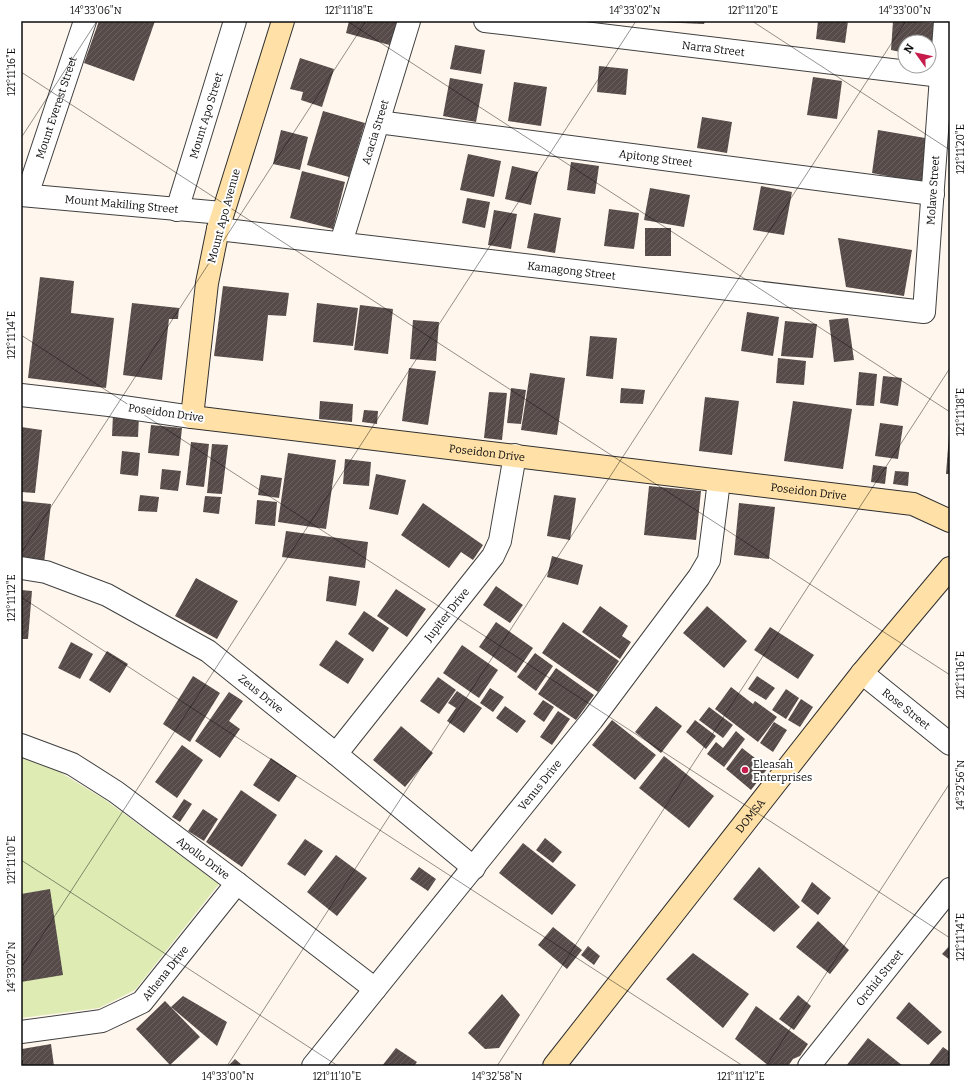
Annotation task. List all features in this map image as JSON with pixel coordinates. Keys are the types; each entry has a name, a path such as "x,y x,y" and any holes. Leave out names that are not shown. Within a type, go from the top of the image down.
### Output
{"street":[{"name":"Mount Everest Street","path":"24,195 85,21"},
{"name":"Mount Apo Street","path":"177,210 235,21"},
{"name":"Mount Apo Avenue","path":"192,417 207,283 220,221 283,21"},
{"name":"Acacia Street","path":"341,243 409,21"},
{"name":"Narra Street","path":"485,21 941,76"},
{"name":"Molave Street","path":"924,312 945,21"},
{"name":"Apitong Street","path":"378,122 933,194"},
{"name":"Mount Makiling Street","path":"24,195 177,210 220,221"},
{"name":"Kamagong Street","path":"220,221 341,243 924,312"},
{"name":"Poseidon Drive","path":"21,395 913,504 950,521"},
{"name":"Jupiter Drive","path":"336,754 493,556 500,541 515,455"},
{"name":"Venus Drive","path":"313,1066 592,720 699,577 709,560 719,481"},
{"name":"Zeus Drive","path":"21,568 46,572 107,595 208,651 474,868"},
{"name":"DOMSA","path":"554,1066 862,673 950,568"},
{"name":"Rose Street","path":"862,673 950,744"},
{"name":"Apollo Drive","path":"21,746 72,764 116,792 237,882 375,989"},
{"name":"Athena Drive","path":"21,1032 102,1020 142,1002 237,882"},
{"name":"Orchid Street","path":"808,1066 950,889"}],"green space":[{"path":"21,758 58,771 104,799 219,884 135,990 99,1008 21,1018"}],"building":[{"path":"99,21 155,21 134,81 84,63"},
{"path":"349,21 399,21 393,46 346,33"},
{"path":"658,21 705,21 704,24"},
{"path":"818,21 848,21 845,43 816,39"},
{"path":"893,21 934,23 933,34 897,34 897,51 891,50"},
{"path":"455,45 485,50 481,74 450,69"},
{"path":"300,58 334,69 322,107 301,100 303,92 290,89"},
{"path":"599,66 628,69 626,95 597,92"},
{"path":"813,77 842,81 837,119 807,115"},
{"path":"450,78 483,84 476,122 443,116"},
{"path":"514,82 547,87 541,126 508,121"},
{"path":"323,111 365,123 349,177 307,165"},
{"path":"702,117 732,122 727,153 697,148"},
{"path":"281,130 308,137 300,170 273,164"},
{"path":"878,130 931,139 928,184 872,173"},
{"path":"468,154 501,161 494,197 460,190"},
{"path":"571,162 599,166 595,194 567,190"},
{"path":"512,166 538,172 531,205 505,199"},
{"path":"302,171 345,182 333,229 290,218"},
{"path":"761,186 792,192 784,235 753,230"},
{"path":"650,188 690,195 684,227 644,220"},
{"path":"467,198 490,202 485,228 462,223"},
{"path":"609,209 639,213 634,249 604,246"},
{"path":"494,210 517,214 511,249 488,245"},
{"path":"534,213 561,218 555,253 527,248"},
{"path":"645,228 671,228 671,256 645,256"},
{"path":"838,238 912,250 904,296 846,287"},
{"path":"40,277 74,281 71,313 114,318 106,388 28,378"},
{"path":"223,286 289,293 286,316 268,315 263,361 214,356"},
{"path":"132,303 179,308 178,319 169,319 162,380 123,375"},
{"path":"317,303 358,308 353,346 313,342"},
{"path":"360,305 393,309 388,354 354,350"},
{"path":"747,312 779,317 773,356 741,351"},
{"path":"848,318 854,360 834,362 829,320"},
{"path":"413,320 439,322 436,361 410,359"},
{"path":"785,321 817,324 813,358 781,356"},
{"path":"590,336 617,338 613,379 586,376"},
{"path":"778,358 806,361 804,385 776,383"},
{"path":"409,368 436,371 428,425 402,421"},
{"path":"859,372 877,374 874,406 856,405"},
{"path":"530,373 565,378 557,435 521,430"},
{"path":"883,376 902,378 898,406 880,403"},
{"path":"511,388 526,390 521,424 507,423"},
{"path":"621,388 645,390 643,404 620,403"},
{"path":"489,392 507,393 502,440 484,438"},
{"path":"705,397 739,401 732,455 699,451"},
{"path":"320,401 353,404 352,422 319,419"},
{"path":"793,401 852,409 843,469 784,461"},
{"path":"364,410 378,411 377,424 362,422"},
{"path":"113,414 139,416 138,437 112,436"},
{"path":"880,423 903,426 898,459 875,456"},
{"path":"151,425 182,428 179,456 148,453"},
{"path":"21,427 42,430 35,493 21,492"},
{"path":"949,435 950,474 946,474"},
{"path":"191,442 209,444 204,487 186,485"},
{"path":"212,444 228,445 222,494 207,493"},
{"path":"122,451 140,453 138,476 120,474"},
{"path":"288,453 336,460 326,529 278,522"},
{"path":"345,459 371,462 369,486 343,484"},
{"path":"873,465 887,467 885,484 871,482"},
{"path":"162,469 181,471 178,491 160,489"},
{"path":"895,471 909,472 908,486 893,484"},
{"path":"376,474 406,480 398,515 369,509"},
{"path":"261,475 282,478 279,498 258,495"},
{"path":"649,486 701,491 696,540 644,535"},
{"path":"140,495 159,497 157,512 138,511"},
{"path":"554,495 576,498 570,540 547,536"},
{"path":"205,496 221,497 219,514 203,512"},
{"path":"257,500 277,502 275,526 255,524"},
{"path":"21,501 51,504 44,563 21,561"},
{"path":"423,503 483,545 473,560 461,552 449,568 401,535"},
{"path":"739,503 775,507 769,559 734,555"},
{"path":"286,531 368,542 365,568 282,557"},
{"path":"552,556 583,565 578,585 547,577"},
{"path":"329,576 360,581 356,606 326,601"},
{"path":"196,578 238,601 217,639 175,616"},
{"path":"496,586 523,605 510,623 483,605"},
{"path":"396,589 426,609 407,637 377,616"},
{"path":"21,590 32,591 28,639 21,639"},
{"path":"600,606 628,626 622,636 631,642 620,659 582,632"},
{"path":"707,606 747,641 724,668 683,633"},
{"path":"364,611 389,628 373,652 348,634"},
{"path":"496,622 533,648 516,673 479,647"},
{"path":"563,622 619,661 598,692 542,653"},
{"path":"770,627 814,655 798,679 754,650"},
{"path":"336,640 364,659 348,684 319,665"},
{"path":"71,642 93,654 80,679 58,668"},
{"path":"462,645 498,670 479,698 443,673"},
{"path":"107,651 128,664 110,693 89,680"},
{"path":"535,653 553,666 536,691 517,677"},
{"path":"556,668 594,695 576,720 538,694"},
{"path":"193,676 220,693 190,742 163,724"},
{"path":"757,676 775,688 766,700 748,689"},
{"path":"438,677 456,690 439,714 420,701"},
{"path":"731,687 753,704 755,701 777,717 758,742 715,709"},
{"path":"490,688 504,697 493,712 480,703"},
{"path":"786,689 799,698 786,719 772,710"},
{"path":"457,691 482,708 464,733 447,721 456,708 448,703"},
{"path":"229,692 243,701 229,721 240,729 220,758 195,741"},
{"path":"801,699 813,707 800,727 788,720"},
{"path":"543,700 554,707 544,722 533,714"},
{"path":"505,706 526,721 517,733 496,718"},
{"path":"656,706 682,726 661,753 635,732"},
{"path":"709,707 733,725 723,738 699,720"},
{"path":"558,711 570,719 552,745 540,737"},
{"path":"612,720 656,755 635,780 592,745"},
{"path":"695,720 716,736 706,749 686,732"},
{"path":"774,722 787,730 773,752 760,743"},
{"path":"401,726 433,753 405,787 373,760"},
{"path":"736,731 745,739 724,767 707,754 716,742 723,748"},
{"path":"182,745 203,760 177,798 155,782"},
{"path":"742,748 768,768 751,790 726,769"},
{"path":"664,756 714,796 689,828 639,788"},
{"path":"271,758 297,776 279,802 253,785"},
{"path":"241,790 277,815 242,867 206,842"},
{"path":"184,799 192,804 180,822 172,817"},
{"path":"203,809 218,819 204,841 188,831"},
{"path":"545,838 562,852 553,863 536,850"},
{"path":"305,839 323,851 305,876 287,864"},
{"path":"523,843 576,885 552,915 499,873"},
{"path":"336,855 367,878 337,916 307,892"},
{"path":"419,867 436,879 428,891 410,879"},
{"path":"759,867 800,907 774,932 733,899"},
{"path":"812,882 831,898 818,915 801,901"},
{"path":"50,889 63,975 21,982 21,894"},
{"path":"818,921 849,950 830,974 796,947"},
{"path":"553,927 582,950 567,969 538,945"},
{"path":"950,945 950,960 942,954"},
{"path":"588,946 600,956 594,965 581,955"},
{"path":"693,953 749,994 723,1028 666,979"},
{"path":"502,994 520,1015 499,1048 485,1049 468,1033"},
{"path":"798,995 811,1006 794,1030 779,1019"},
{"path":"183,996 227,1022 217,1046 171,1007"},
{"path":"165,1001 200,1037 170,1065 136,1029"},
{"path":"909,1002 942,1032 928,1045 896,1018"},
{"path":"756,1006 808,1044 800,1056 793,1059 788,1066 769,1066 735,1039"},
{"path":"868,1038 903,1066 846,1066"},
{"path":"51,1044 54,1066 21,1066 21,1060 23,1060 22,1049"},
{"path":"943,1047 950,1052 950,1066 928,1066"},
{"path":"396,1048 417,1062 414,1066 382,1066"},
{"path":"235,1059 243,1066 228,1066"}],"place":[{"name":"Eleasah Enterprises","path":"745,770"}]}
